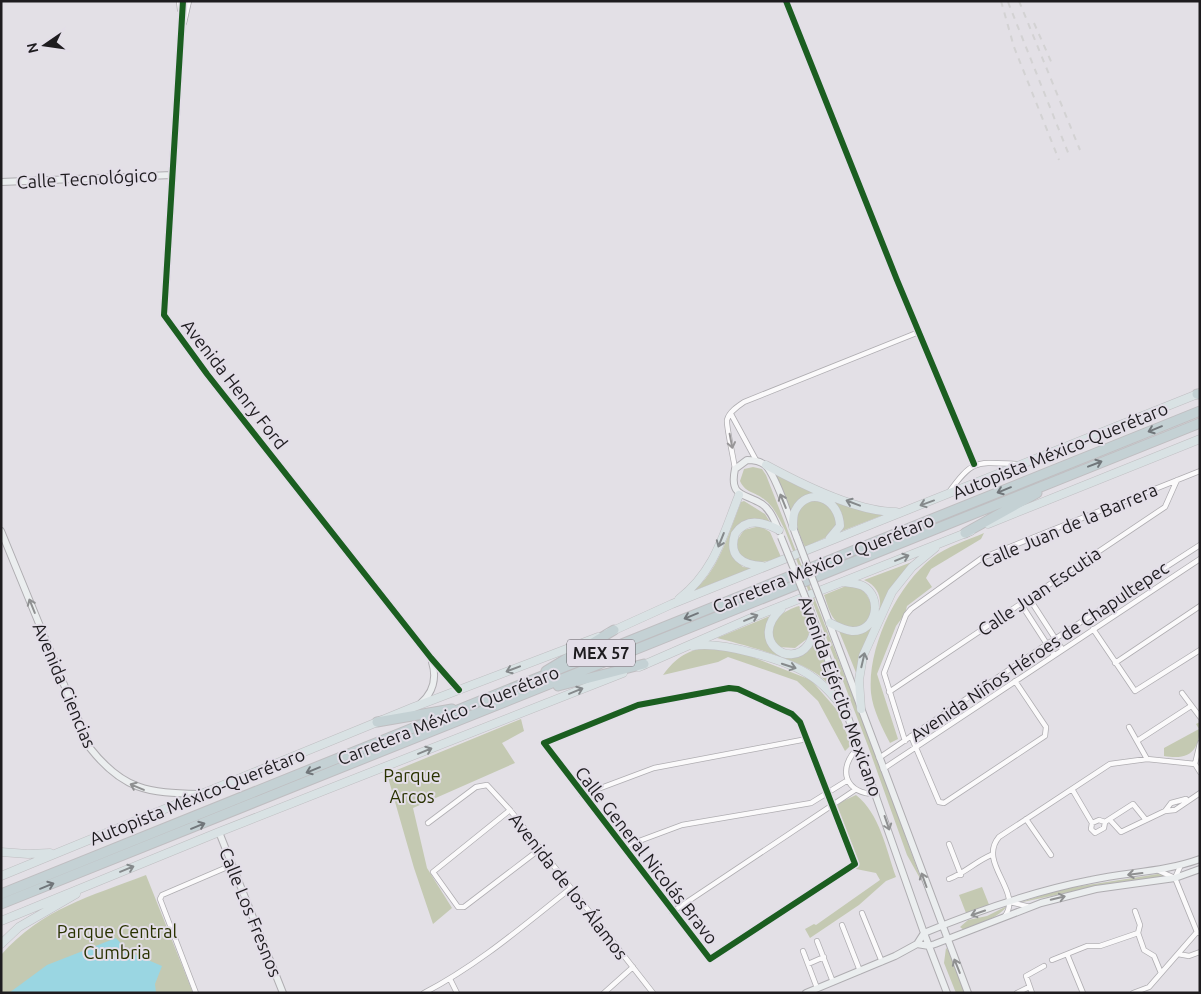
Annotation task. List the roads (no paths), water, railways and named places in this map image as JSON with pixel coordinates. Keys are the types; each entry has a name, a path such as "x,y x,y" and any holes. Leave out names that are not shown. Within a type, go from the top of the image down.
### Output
{"highway":[{"name":"Carretera México - Querétaro","path":"1,894 1200,411"},
{"name":"Carretera México - Querétaro","path":"1,904 1200,423"},
{"path":"965,533 1077,471"},
{"path":"530,681 614,630"},
{"path":"535,690 644,664"},
{"path":"377,722 467,707"}],"main road":[{"name":"Autopista México-Querétaro","path":"1,876 414,707 614,630 766,566 900,512 947,496 1199,394"},
{"path":"1,921 1200,439"},
{"path":"766,465 800,483 873,511 900,512"},
{"path":"672,604 703,577 711,563 739,495"},
{"path":"793,527 794,512 799,504 811,498 827,500 838,511 840,526 834,535 818,546"},
{"path":"766,566 748,565 741,562 734,548 735,534 746,524 757,522 780,534"},
{"path":"861,709 859,680 863,656 892,592 912,567 941,543"},
{"path":"830,623 851,631 858,630 869,624 875,614 872,596 863,586 844,582"},
{"path":"785,605 772,617 768,628 772,643 780,652 790,654 800,652 808,645 816,626"},
{"path":"674,651 712,644 730,646 798,669 822,684 847,712"},
{"path":"1,852 33,854 62,852"},
{"path":"1,944 19,927 103,879"}],"street":[{"name":"Avenida Henry Ford","path":"179,1 181,34"},
{"name":"Avenida Henry Ford","path":"183,1 163,308 167,321 431,658 459,690"},
{"name":"Avenida Henry Ford","path":"181,34 189,1"},
{"path":"786,1 974,464"},
{"name":"Calle Tecnológico","path":"1,182 172,175"},
{"path":"739,495 733,482 735,469 727,424 730,414 744,402 919,332"},
{"path":"730,414 756,460"},
{"path":"735,469 747,460 756,460 766,465"},
{"path":"947,496 964,472 974,464 984,462 1022,465"},
{"name":"Avenida Ejército Mexicano","path":"766,465 773,477 830,623 941,926 968,993"},
{"name":"Calle Juan de la Barrera","path":"905,741 884,677 885,668 906,615 911,609 982,558 1200,471"},
{"name":"Calle Juan Escutia","path":"889,692 1165,507 1177,480"},
{"name":"Avenida Ejército Mexicano","path":"739,495 762,504 768,510 780,534 810,609 946,992"},
{"name":"Avenida Ciencias","path":"1,531 90,748 100,762 113,773 143,790 159,793 202,795"},
{"name":"Avenida Niños Héroes de Chapultepec","path":"879,758 1056,638 1200,545"},
{"path":"1178,559 1184,569"},
{"name":"Avenida Niños Héroes de Chapultepec","path":"884,769 985,700 1200,559"},
{"path":"1169,565 1175,575"},
{"path":"1029,598 1062,649"},
{"path":"1021,604 1054,655"},
{"path":"1115,662 1200,606"},
{"path":"1094,629 1133,690 1138,690 1200,650"},
{"path":"414,707 426,698 434,684 434,668 431,658"},
{"path":"911,736 939,802 942,804 1045,736 1046,728 1015,681"},
{"name":"Calle General Nicolás Bravo","path":"734,688 792,714 800,722 828,793 855,864 710,959 582,795 544,743 638,705 734,688"},
{"path":"979,691 985,700"},
{"path":"1182,693 1200,717"},
{"path":"1137,741 1191,706"},
{"path":"1129,727 1147,759"},
{"path":"582,795 654,768 806,739"},
{"path":"1200,743 1195,764 1200,772"},
{"path":"859,748 853,753 846,765 848,780 855,790 863,794 877,794"},
{"path":"1005,916 1010,902 991,855 994,842 999,837 1110,764 1147,759 1195,764"},
{"path":"623,847 682,826 811,803 848,780"},
{"name":"Avenida de los Álamos","path":"428,823 481,785 488,785 510,810 653,993"},
{"path":"1072,789 1092,823 1091,828 1095,833 1104,828 1108,821 1133,804 1146,820"},
{"path":"672,912 855,790"},
{"path":"1165,811 1171,803 1188,799 1200,793"},
{"path":"1092,823 1100,820 1108,821 1121,832 1165,811 1175,810 1188,799"},
{"path":"510,810 435,869 434,875 445,891 458,907 464,907 540,849"},
{"path":"1026,819 1050,854"},
{"name":"Calle Los Fresnos","path":"219,832 283,993"},
{"path":"949,844 961,875"},
{"path":"949,879 961,875 975,862 991,855"},
{"path":"806,993 882,962 917,944 924,933 1010,902 1092,879 1159,871 1180,867 1200,860"},
{"path":"196,993 160,899 162,895 232,865"},
{"path":"1175,878 1180,867"},
{"path":"917,944 929,946 1030,907 1096,888 1175,878 1200,869"},
{"path":"1133,993 1149,986 1198,932 1175,878 1159,871"},
{"path":"424,993 450,979 496,948 570,888"},
{"path":"1010,902 1030,907"},
{"path":"1135,911 1140,924 1138,933 1144,950 1154,956 1161,973"},
{"path":"862,913 882,962"},
{"path":"842,926 860,971"},
{"path":"1052,960 1087,946 1100,946 1138,933"},
{"path":"817,941 833,982"},
{"path":"803,951 817,988"},
{"path":"1178,954 1189,956 1200,952"},
{"path":"1067,954 1083,993"},
{"path":"808,964 824,957"},
{"path":"1032,993 1026,976 1044,966"},
{"path":"604,993 633,968"},
{"path":"450,979 458,993"},
{"path":"1149,986 1151,993"},
{"path":"1017,993 1030,987"}],"water":[{"path":"116,938 129,952 162,966 155,984 156,993 9,993 47,965"}],"railway":[{"path":"1001,1 1014,47 1059,160"},
{"path":"1019,1 1080,150"},
{"path":"1008,2 1069,155"},
{"path":"1034,23 1053,66"}],"park label":[{"name":"Parque Arcos","path":"412,785"},
{"name":"Parque Central Cumbria","path":"117,941"}]}
